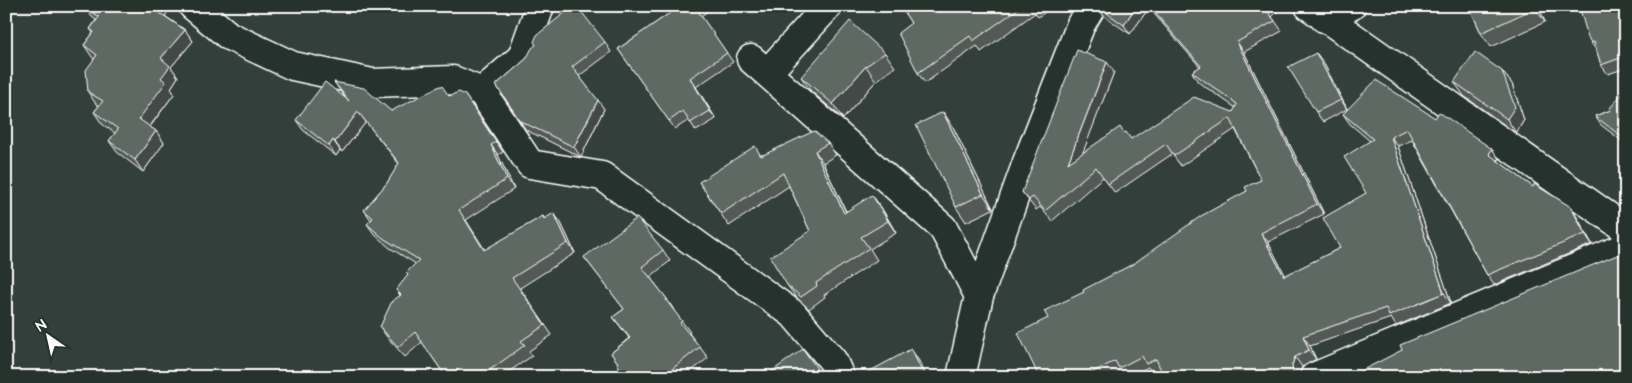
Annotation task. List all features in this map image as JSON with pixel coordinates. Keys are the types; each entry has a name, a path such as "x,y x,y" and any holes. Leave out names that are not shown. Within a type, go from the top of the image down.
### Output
{"street":[{"path":"194,6 229,36 293,66 372,84 453,80 482,92 530,164 602,176 793,314 833,362 840,377"},
{"path":"482,92 522,57 540,6"},
{"path":"828,6 759,66 944,228 979,296"},
{"path":"962,377 979,296 1054,91 1081,24 1092,6"},
{"path":"1316,12 1351,6"},
{"path":"1316,12 1626,229"},
{"path":"1314,377 1626,248"}],"building":[{"path":"84,6 156,6 154,9 185,30 161,58 170,66 161,78 166,82 139,119 156,131 135,160 109,141 118,129 94,112 103,101 88,92 86,70 97,55 84,45 94,32 90,29 99,17"},
{"path":"573,6 577,6 605,42 572,67 598,100 574,147 520,121 496,85 526,59 532,48 536,45 534,42 537,35"},
{"path":"676,6 697,6 695,7 727,53 690,78 710,111 690,123 683,111 669,121 618,49 677,8"},
{"path":"900,6 1022,6 973,41 970,36 918,73 898,33 911,23"},
{"path":"1097,6 1136,6 1124,25"},
{"path":"1149,6 1265,6 1275,21 1237,42 1317,204 1261,233 1284,276 1340,248 1323,218 1366,193 1344,157 1373,139 1343,114 1376,80 1435,118 1439,112 1492,149 1489,154 1533,187 1534,184 1571,207 1585,234 1487,275 1407,129 1391,137 1444,293 1389,316 1386,308 1303,336 1309,350 1295,357 1292,365 1295,377 1270,377 1267,370 1252,377 1164,377 1156,359 1146,364 1142,356 1119,368 1115,361 1083,377 1039,377 1018,333 1048,318 1044,311 1084,292 1083,290 1133,264 1201,216 1247,191 1245,187 1261,180 1230,118 1174,156 1166,144 1108,184 1096,167 1045,211 1033,197 1029,200 1022,192 1077,50 1107,62 1068,163 1120,127 1131,139 1194,97 1233,112 1237,104 1192,72 1201,66"},
{"path":"1469,6 1535,6 1535,8 1481,33"},
{"path":"1579,6 1626,6 1626,56 1601,65 1594,42 1591,43 1588,37"},
{"path":"850,21 885,53 866,66 833,104 801,77"},
{"path":"1475,52 1502,71 1515,107 1507,119 1454,82"},
{"path":"1316,53 1341,100 1316,112 1288,67"},
{"path":"325,82 349,101 334,82 364,88 391,111 440,86 449,96 459,92 465,95 496,142 491,145 507,179 459,210 484,250 543,216 544,219 554,213 568,243 512,278 545,325 521,341 525,345 480,377 446,377 415,332 398,347 380,327 392,301 401,295 396,290 408,275 406,273 419,260 383,238 367,224 373,218 364,210 387,183 399,163 358,112 335,142 333,140 329,146 296,120"},
{"path":"1626,89 1626,140 1595,116 1611,110 1610,108"},
{"path":"943,112 983,194 956,207 916,125"},
{"path":"814,131 828,143 815,151 844,213 872,195 888,221 861,237 869,248 816,283 817,286 801,297 787,285 770,257 810,231 783,173 721,214 699,182 755,146 761,156"},
{"path":"637,218 663,250 642,267 682,321 680,323 700,347 667,373 665,371 658,377 627,377 617,364 611,353 630,338 613,317 624,309 584,257"},
{"path":"1622,253 1624,257 1626,256 1626,377 1349,377 1402,350 1400,345"},
{"path":"803,349 821,377 764,377"},
{"path":"911,349 925,377 859,377"}]}
